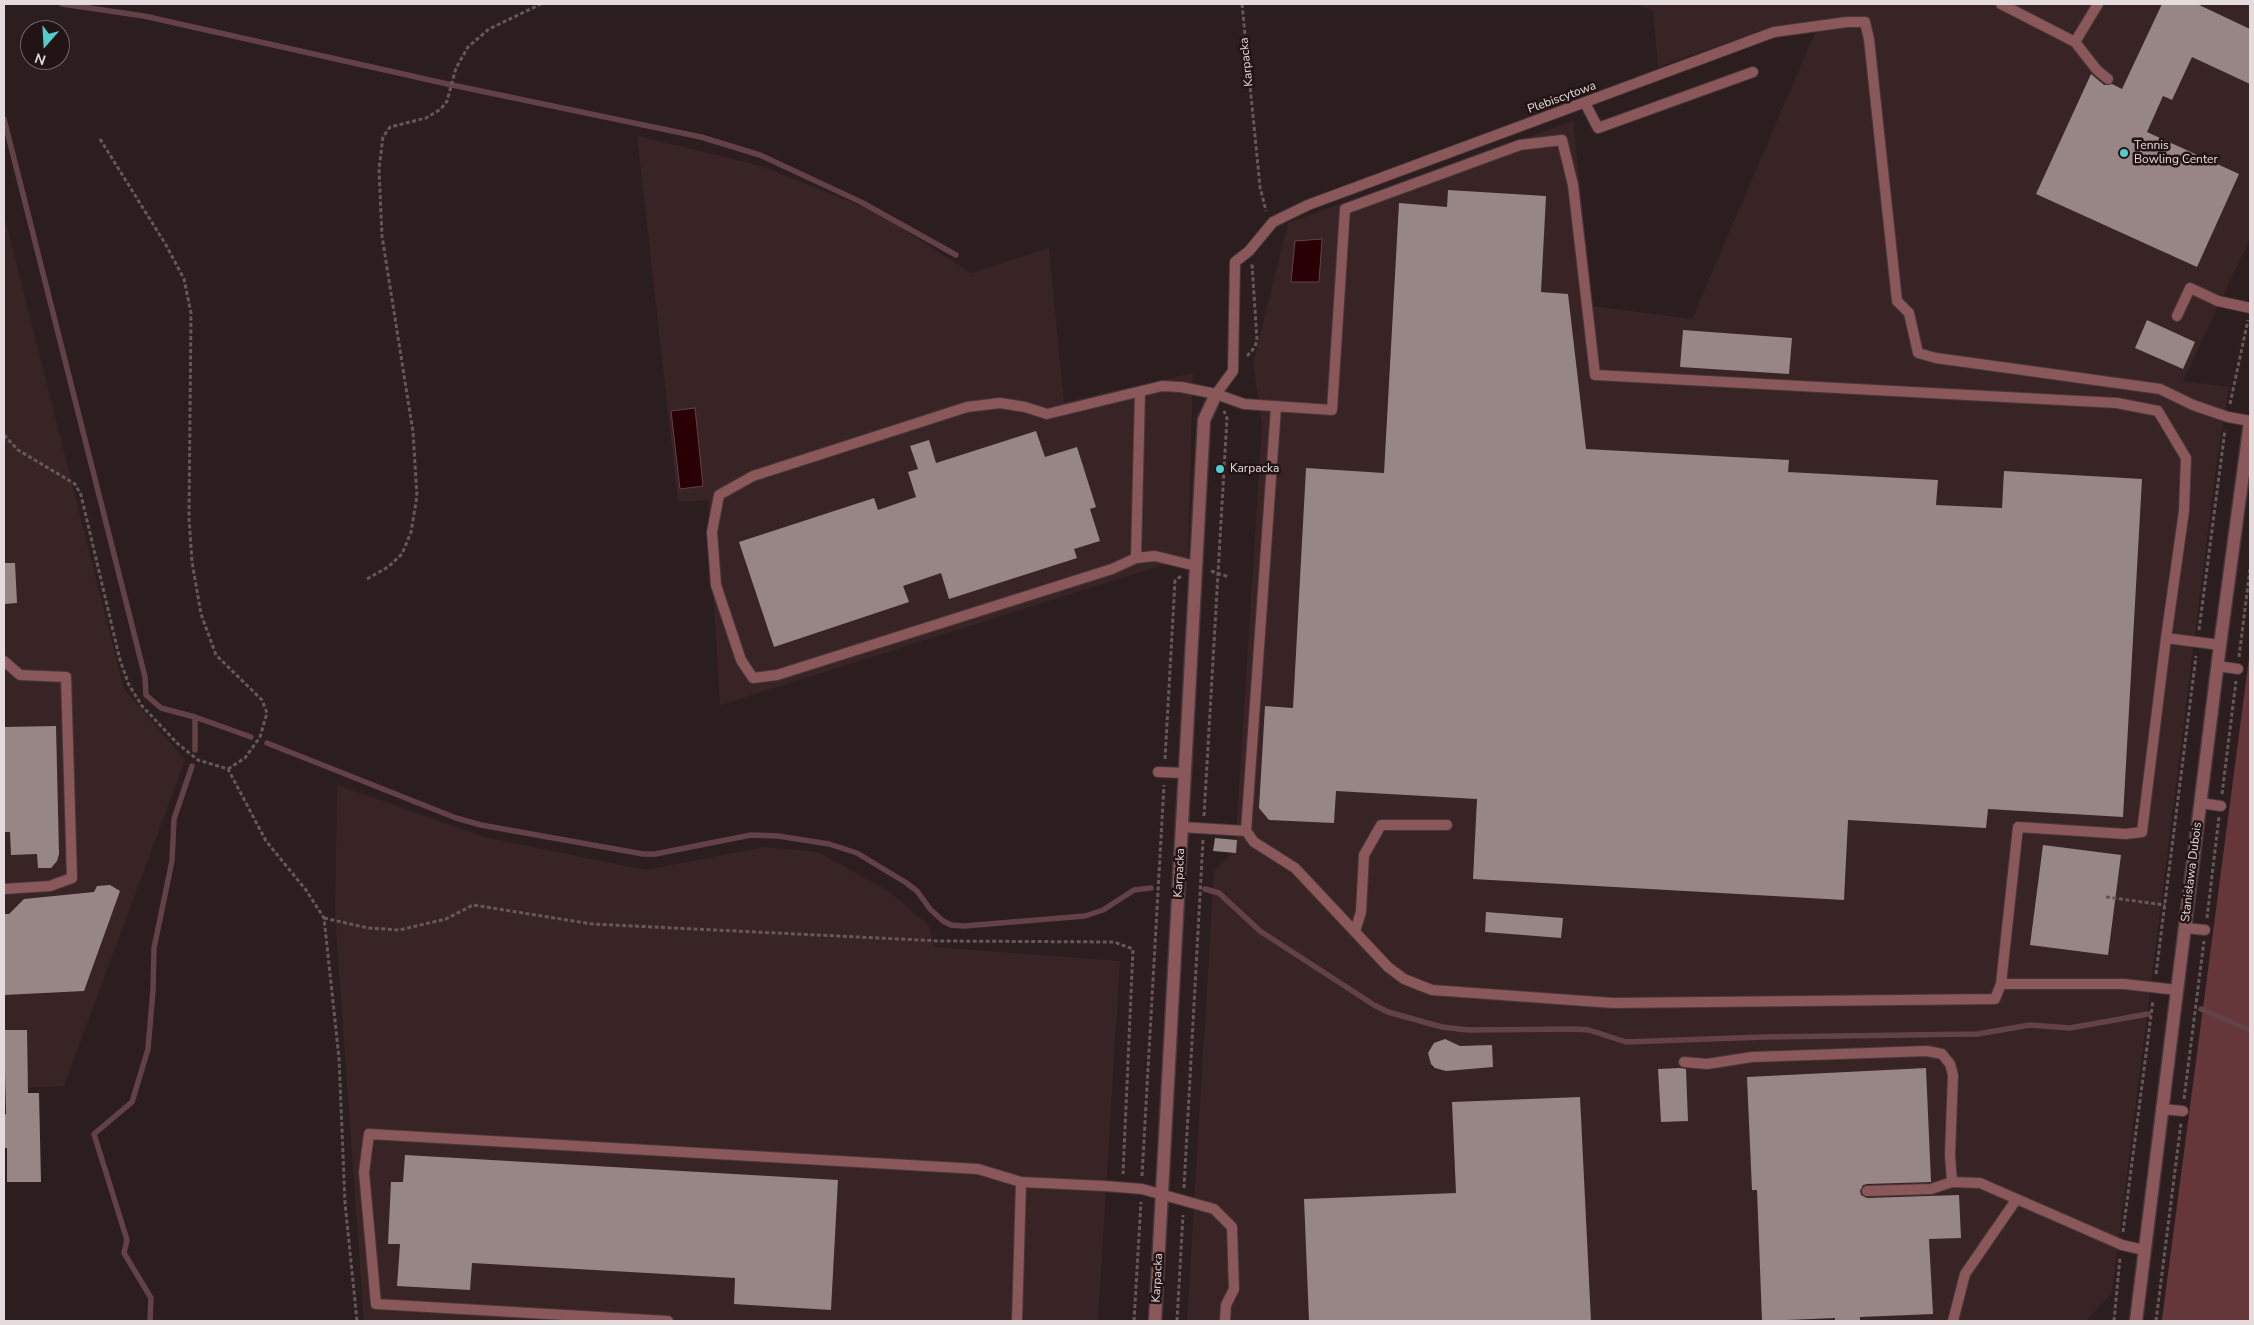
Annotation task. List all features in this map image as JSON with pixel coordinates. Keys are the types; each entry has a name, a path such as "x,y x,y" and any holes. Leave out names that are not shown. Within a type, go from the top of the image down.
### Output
{"street":[{"name":"Karpacka","path":"1155,1321 1204,420 1216,394"},
{"name":"Stanisława Dubois","path":"2136,1321 2161,1109 2250,422"}],"lane":[{"path":"2001,4 2075,42 2097,70 2108,79"},
{"path":"2075,42 2098,4"},
{"name":"Plebiscytowa","path":"1274,222 1308,205 1774,32 1847,22 1865,22 1869,39 1897,301 1909,313 1918,353 1936,358 2160,389 2228,417"},
{"path":"1585,103 1598,128 1753,72"},
{"path":"1196,566 1155,556 1136,558 1112,569 777,675 753,678 741,660 716,585 712,532 719,495 753,476 967,407 1000,403 1025,407 1047,414 1162,386 1181,387 1216,394 1244,404 1332,410 1345,209 1520,145 1562,140 1573,185 1595,375 2117,403 2158,412 2186,458 2184,510 2142,832 2126,834 2018,827 2001,984 1995,999 1613,1003 1446,992 1432,990 1404,978 1388,967 1295,868 1254,842 1246,831 1276,407"},
{"name":"Karpacka","path":"1216,394 1233,371 1235,262 1249,251 1274,222"},
{"path":"2177,316 2190,288 2249,313"},
{"path":"1136,558 1140,392"},
{"path":"2228,417 2250,422"},
{"path":"2166,638 2220,645"},
{"path":"4,661 20,675 66,677 72,878 50,886 4,889"},
{"path":"2218,666 2238,668"},
{"path":"1161,772 1185,773"},
{"path":"2200,803 2220,806"},
{"path":"1355,931 1361,912 1364,855 1381,825 1447,826"},
{"path":"1182,827 1246,831"},
{"path":"2185,928 2205,930"},
{"path":"2001,984 2124,984 2177,990"},
{"path":"1684,1062 1707,1064 1752,1056 1927,1051 1942,1054 1950,1064 1953,1075 1950,1154 1952,1182"},
{"path":"2161,1109 2183,1111"},
{"path":"668,1321 376,1304 364,1172 369,1134 978,1169 1021,1182 1142,1189 1214,1209 1232,1227 1234,1289 1226,1305 1225,1321"},
{"path":"1017,1321 1021,1182"},
{"path":"1867,1191 1931,1189 1952,1182 1980,1183 2122,1245 2144,1250"},
{"path":"1953,1321 1965,1274 2016,1200"}],"path":[{"path":"368,579 388,567 402,554 411,532 416,496 413,432 382,236 379,169 383,137 390,127 426,118 441,109 448,101 456,68 468,47 489,29 541,4"},
{"name":"Karpacka","path":"1242,4 1260,187 1265,210 1274,222"},
{"path":"100,139 166,245 184,279 191,313 190,518 192,562 201,614 216,655 262,700 267,713 260,737 245,758 228,769"},
{"path":"1249,251 1252,264 1256,347"},
{"path":"2114,1321 2221,452 2249,313"},
{"path":"1177,1321 1227,418 1216,394"},
{"path":"4,435 18,450 75,484 81,495 120,660 129,685 142,706 177,743 198,760 228,769 266,840 306,890 324,918 339,1058 345,1203 357,1321"},
{"path":"1134,1321 1142,1189 1161,772 1175,581 1196,566 1229,577"},
{"path":"2106,897 2165,904"},
{"path":"324,918 368,928 399,930 446,919 474,905 592,924 940,941 1114,942 1133,949 1122,1160 1123,1187"}],"shaded area":[{"path":"1634,4 2250,4 2250,239 2183,381 2229,387 2216,468 2112,1293 2086,1321 1187,1321 1214,871 1235,850 1262,425 1253,363 1288,223 1573,121 1593,306 1692,319 1820,21 1772,27 1658,67 1653,11"},
{"path":"637,136 758,165 877,212 971,273 1049,248 1064,402 1193,373 1188,557 720,705 708,500 678,502"},
{"path":"4,215 124,689 185,760 64,1086 4,1089"},
{"path":"1322,239 1319,282 1291,282 1295,241"},
{"path":"695,408 703,486 680,489 671,411"},
{"path":"2250,651 2250,1321 2162,1321 2162,1319"},
{"path":"337,785 488,838 646,870 764,847 818,852 890,892 929,926 935,947 1120,961 1098,1321 364,1321 335,916"}],"building":[{"name":"Tennis Bowling Center","path":"2162,4 2197,4 2250,29 2250,84 2192,57 2172,100 2163,96 2147,132 2239,174 2197,267 2036,194 2091,74 2104,85 2112,84 2122,89"},
{"path":"1448,190 1546,196 1541,292 1568,294 1586,449 1789,460 1788,472 1938,480 1936,505 2002,508 2004,471 2142,479 2123,817 1988,809 1986,828 1848,820 1844,900 1473,879 1477,799 1336,791 1334,823 1269,820 1259,808 1265,706 1293,708 1306,468 1384,473 1399,203 1447,207"},
{"path":"2147,320 2195,342 2183,369 2135,348"},
{"path":"1683,330 1792,338 1789,374 1680,367"},
{"path":"1036,431 1045,457 1077,447 1096,507 1090,509 1100,541 1074,549 1077,558 949,599 941,573 903,586 909,602 774,647 739,542 874,498 878,510 916,497 908,472 918,469 910,446 929,440 936,463"},
{"path":"4,563 15,563 17,603 4,604"},
{"path":"56,726 59,854 57,861 51,868 38,868 37,854 11,855 10,832 4,832 4,727"},
{"path":"1215,838 1237,840 1236,853 1213,851"},
{"path":"2043,845 2121,855 2108,955 2030,945"},
{"path":"110,885 120,891 84,991 4,995 4,914 9,914 24,899 94,892 97,886"},
{"path":"1486,912 1563,918 1561,938 1485,932"},
{"path":"4,1030 27,1030 28,1093 39,1093 41,1182 7,1182 7,1148 4,1148 4,1115 6,1114"},
{"path":"1445,1039 1460,1046 1492,1045 1493,1067 1446,1071 1435,1068 1431,1064 1428,1053 1434,1043"},
{"path":"1926,1068 1931,1182 1867,1184 1863,1185 1860,1191 1861,1195 1867,1198 1959,1195 1961,1238 1929,1239 1933,1314 1860,1317 1860,1321 1835,1321 1835,1318 1762,1321 1757,1190 1752,1190 1747,1077"},
{"path":"1658,1069 1686,1069 1688,1121 1661,1122"},
{"path":"1580,1097 1591,1321 1309,1321 1304,1199 1456,1193 1452,1102"},
{"path":"405,1155 838,1180 831,1310 734,1304 735,1278 472,1263 470,1290 397,1286 400,1244 388,1244 391,1182 403,1182"}],"waterway":[{"path":"62,4 144,16 452,85 701,137 760,155 861,202 956,255"},
{"path":"4,119 145,677 146,695 161,708 195,717 195,750"},
{"path":"195,717 251,737"},
{"path":"267,743 456,818 481,825 643,854 655,854 751,835 778,836 829,844 857,853 905,882 917,891 930,909 943,921 951,925 964,926 1085,916 1103,910 1134,890 1151,888"},
{"path":"150,1321 151,1298 124,1253 127,1240 94,1134 132,1102 148,1049 154,948 172,861 174,819 192,766"},
{"path":"1205,889 1219,893 1260,931 1374,1005 1388,1012 1442,1027 1468,1030 1589,1030 1626,1042 1764,1037 1978,1034 2030,1025 2070,1028 2148,1014"},
{"path":"2201,1009 2250,1030"}],"place":[{"name":"Tennis Bowling Center","path":"2124,153"},
{"name":"Karpacka","path":"1220,469"}]}
